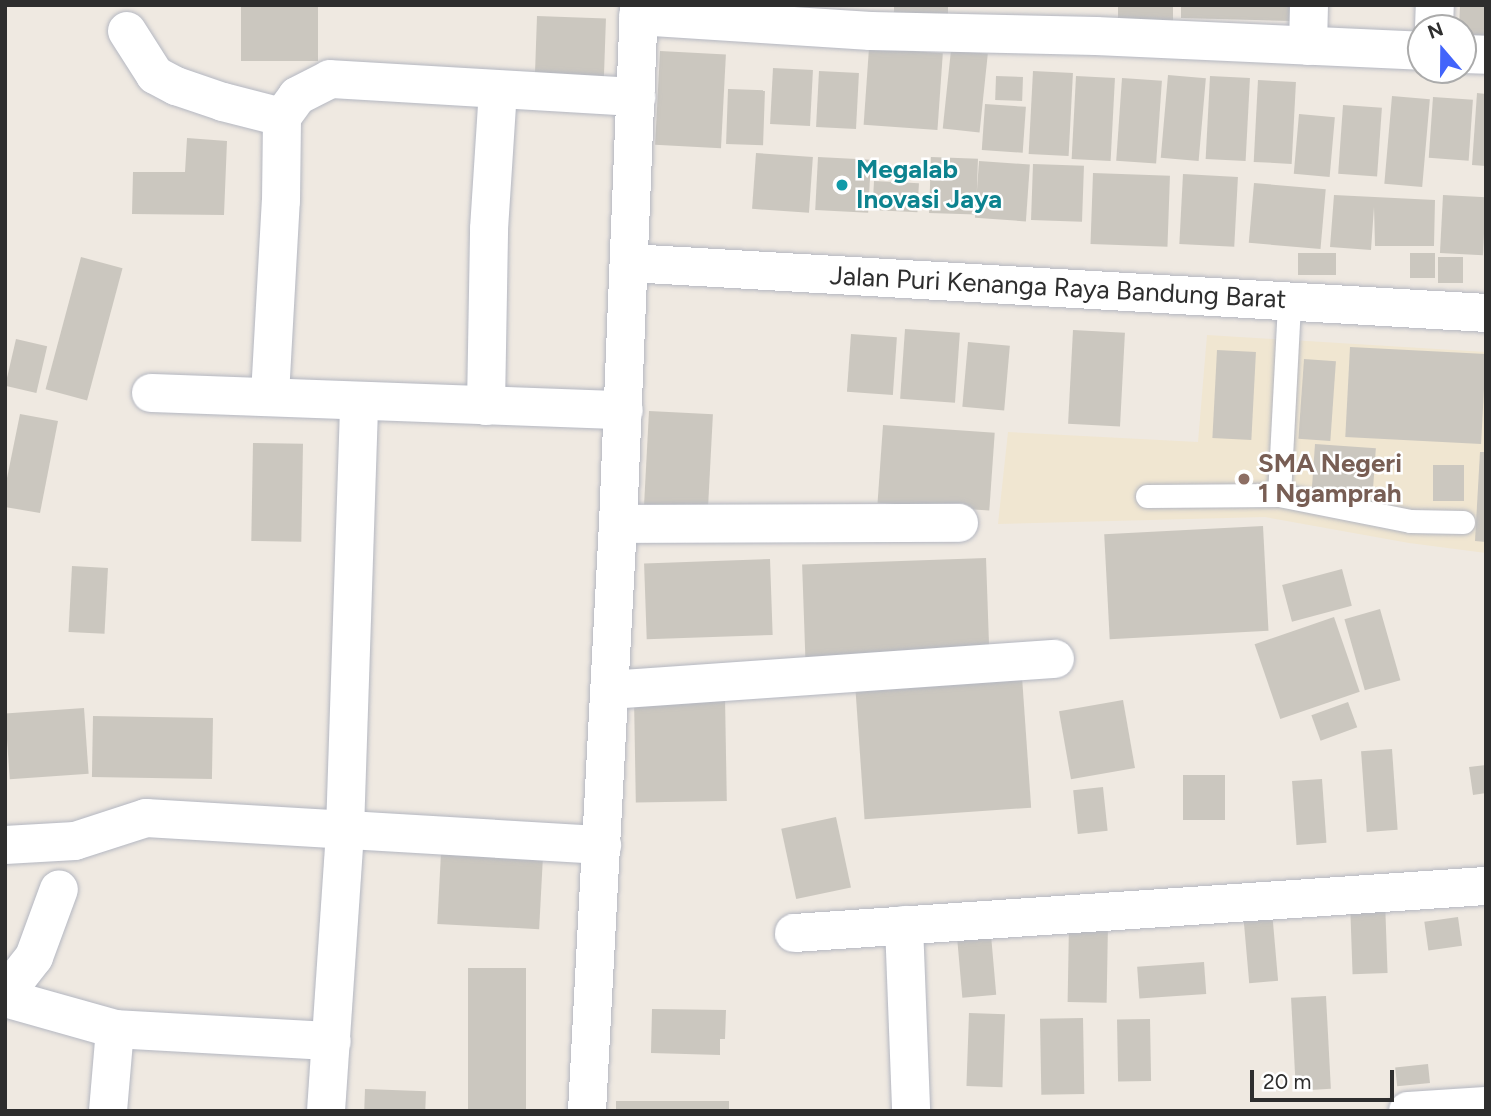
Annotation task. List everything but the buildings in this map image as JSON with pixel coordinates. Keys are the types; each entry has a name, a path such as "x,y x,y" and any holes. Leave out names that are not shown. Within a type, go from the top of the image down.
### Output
{"street":[{"path":"1308,46 1309,5"},
{"path":"587,1111 624,411 639,11 1096,21 1308,46 1407,50"},
{"path":"127,31 155,75 223,102 282,117"},
{"path":"270,395 281,201 282,117 297,96 330,79 498,91 636,97"},
{"path":"485,406 489,229 498,91"},
{"name":"Jalan Puri Kenanga Raya Bandung Barat","path":"630,263 1486,313"},
{"path":"151,393 270,395 359,402 624,411"},
{"path":"327,1111 345,830 359,402"},
{"path":"618,524 959,523"},
{"path":"610,690 1055,659"},
{"path":"5,845 75,841 146,818 602,845"},
{"path":"794,933 1486,886"},
{"path":"59,889 34,957 5,996 115,1029 332,1041"},
{"path":"904,925 911,1111"},
{"path":"108,1111 115,1029"},
{"path":"1408,1111 1486,1106"}],"lane":[{"path":"1279,495 1289,302"},
{"path":"1147,496 1279,495 1410,521 1462,522"}],"shaded area":[{"name":"SMA Negeri 1 Ngamprah","path":"1207,335 1486,352 1486,553 1409,543 1265,517 998,524 1008,432 1198,442"}],"place":[{"name":"Megalab Inovasi Jaya","path":"842,185"},
{"name":"SMA Negeri 1 Ngamprah","path":"1244,479"}]}
